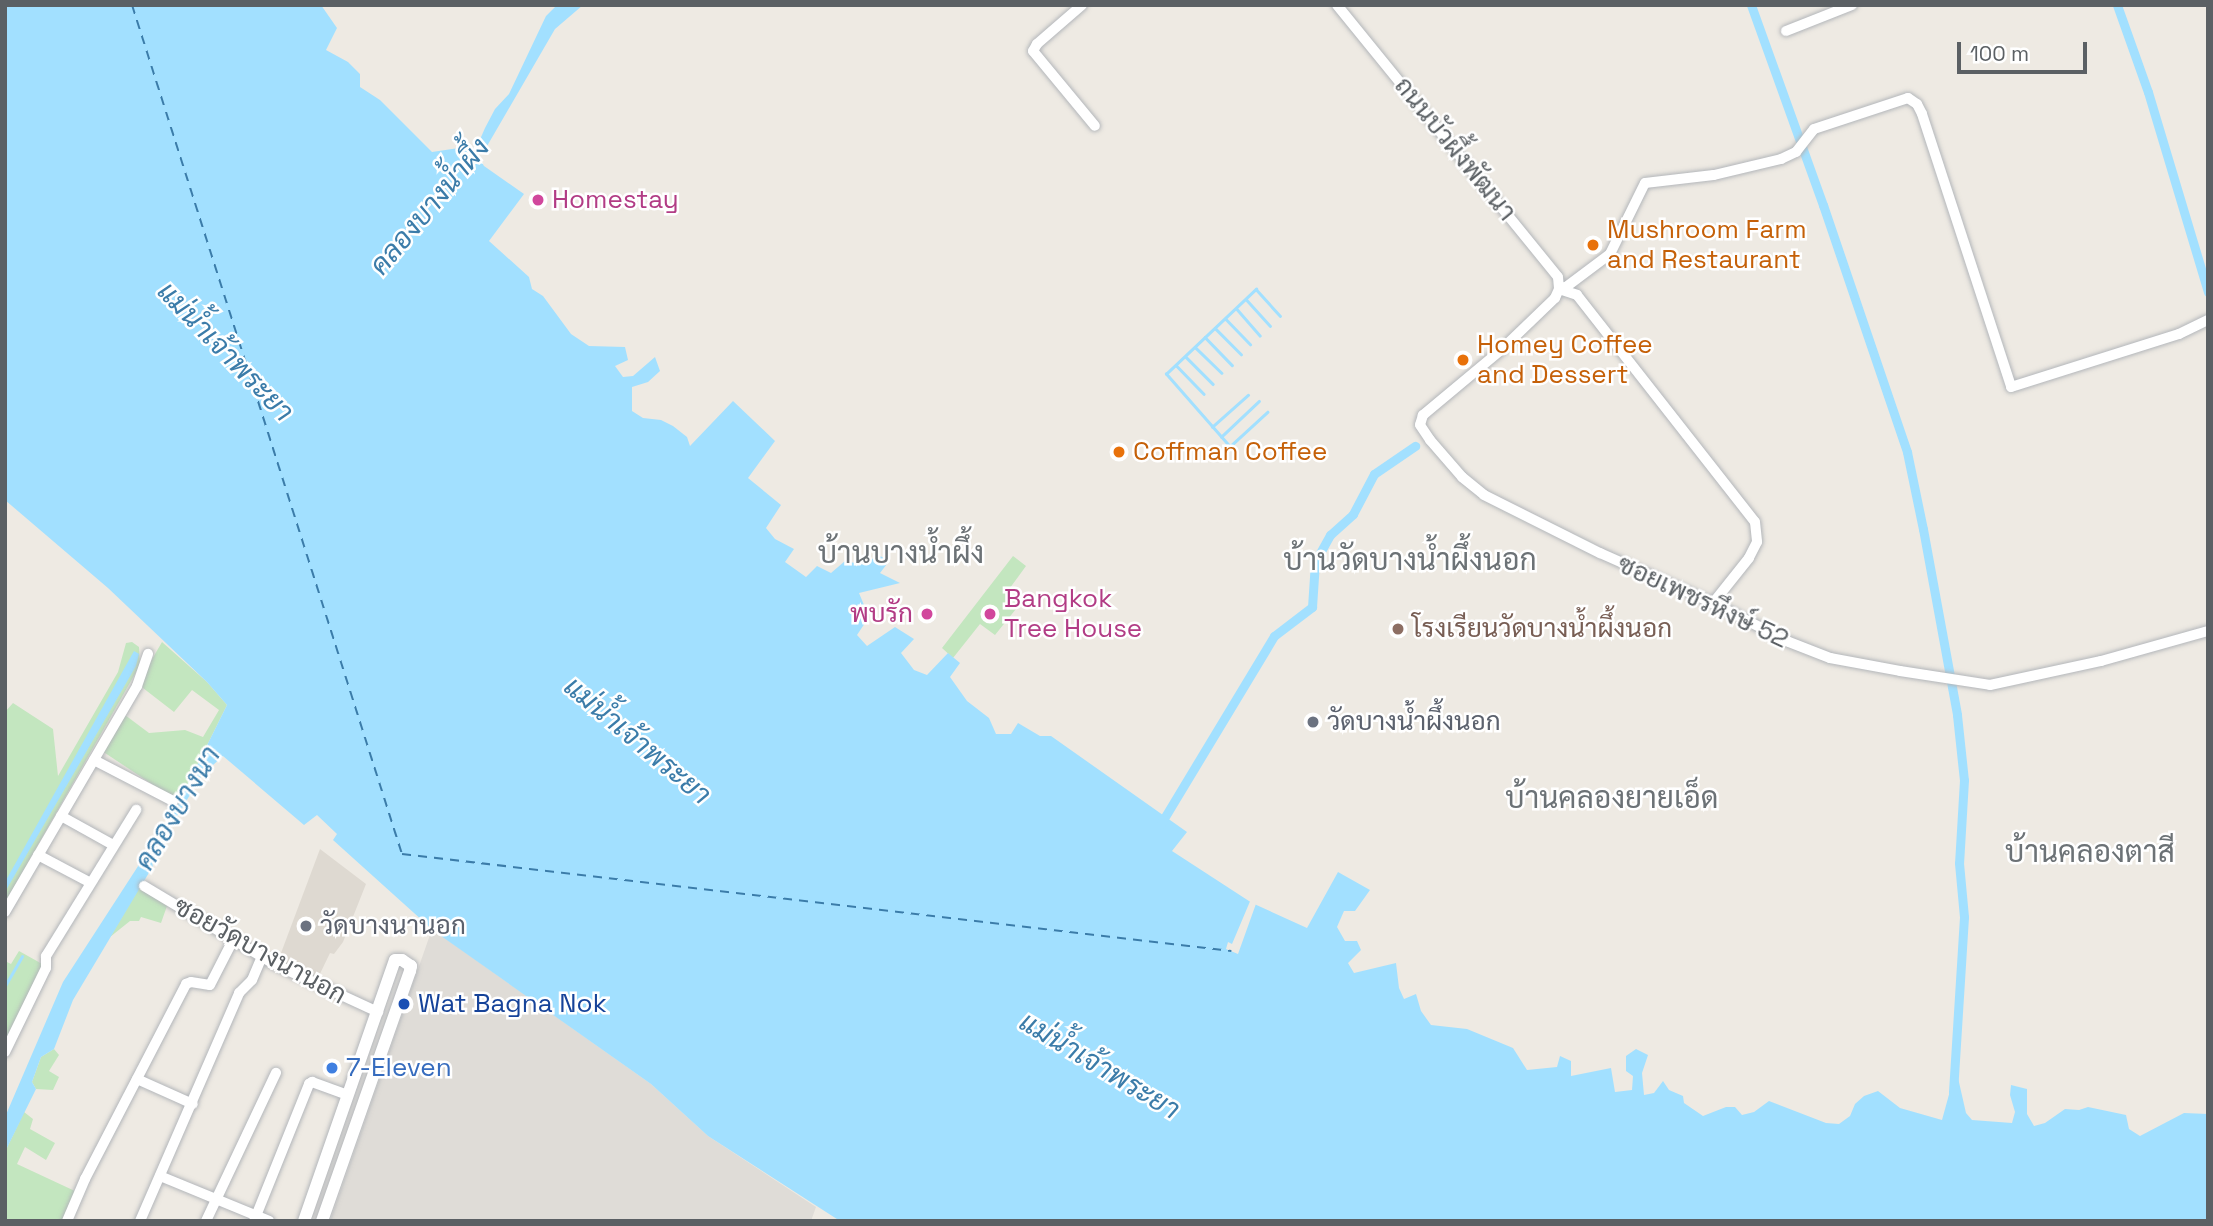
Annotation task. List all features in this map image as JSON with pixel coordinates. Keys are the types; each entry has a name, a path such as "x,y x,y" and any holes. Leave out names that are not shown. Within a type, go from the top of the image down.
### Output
{"street":[{"path":"1082,5 1037,44 1034,51 1095,126"},
{"name":"ถนนบัวผึ้งพัฒนา","path":"1337,5 1558,277 1558,291"},
{"path":"1786,31 1853,5"},
{"path":"1558,291 1610,254 1645,183 1714,175 1796,152 1814,129 1908,99 1917,104 2011,387 2179,334 2207,321"},
{"path":"1558,291 1577,295 1755,522 1759,531 1749,558 1713,603"},
{"name":"ซอยเพชรหึงษ์ 52","path":"1558,291 1501,349 1423,415 1420,425 1430,440 1462,477 1484,495 1600,553 1713,603 1813,652 1931,677 1990,685 2089,664 2208,631"},
{"path":"5,912 137,686 148,654"},
{"path":"94,760 173,801"},
{"path":"5,1052 46,968 46,956 136,810"},
{"path":"61,816 113,845"},
{"path":"38,855 89,883"},
{"name":"ซอยวัดบางนานอก","path":"144,886 262,957 376,1017"},
{"path":"67,1221 85,1179 186,984 191,982 210,985 233,940"},
{"path":"140,1221 239,993 252,980 262,957"},
{"path":"304,1221 395,960 408,961 410,971 322,1221"},
{"path":"376,1017 390,1028"},
{"path":"206,1221 276,1073"},
{"path":"137,1079 193,1104"},
{"path":"256,1218 309,1084 312,1082 348,1095"},
{"path":"160,1176 256,1218 269,1221"}],"shaded area":[{"path":"320,849 366,884 343,942 334,954 330,953 317,980 278,961"},
{"path":"432,929 651,1084 708,1136 816,1207 811,1221 330,1221"}],"green space":[{"name":"Bangkok Tree House","path":"1013,556 1026,566 1007,592 1020,604 995,635 980,624 953,658 942,648"},
{"path":"132,642 139,647 140,665 5,903 5,712 13,703 53,729 58,776 118,672 126,643"},
{"path":"162,642 207,682 227,705 179,802 102,751 125,715 149,733 185,730 203,737 219,710 192,690 174,712 143,688 141,682"},
{"path":"139,888 167,906 161,923 141,917 139,921 130,921 110,937"},
{"path":"19,951 44,965 5,1044 5,961 11,964"},
{"path":"54,1049 59,1055 49,1071 59,1077 53,1090 36,1089 32,1082 41,1057"},
{"path":"24,1112 33,1119 30,1129 55,1143 46,1160 25,1147 17,1164 77,1192 64,1221 5,1221 5,1152"}],"water":[{"path":"5,5 321,5 337,28 326,50 348,62 360,74 360,87 380,100 432,152 472,146 484,166 524,194 489,241 529,277 532,289 543,296 571,334 589,346 625,347 628,360 615,366 623,377 633,376 655,357 660,371 648,382 632,387 632,411 643,418 661,420 673,426 687,437 690,446 733,401 775,441 748,478 781,505 766,528 775,539 794,549 785,562 806,577 817,566 831,573 845,561 865,565 877,555 890,560 880,573 900,583 859,593 869,617 857,635 867,646 895,627 914,639 901,653 914,670 927,675 948,653 960,663 950,677 967,701 989,718 996,734 1011,734 1018,723 1040,736 1051,736 1187,832 1172,851 1252,903 1307,928 1338,872 1370,890 1355,911 1344,911 1337,927 1345,941 1357,941 1361,950 1348,963 1354,973 1396,963 1399,988 1404,999 1416,994 1421,1011 1431,1025 1467,1029 1513,1048 1527,1070 1557,1067 1560,1056 1571,1061 1571,1076 1611,1068 1615,1092 1632,1090 1633,1076 1626,1071 1626,1056 1636,1049 1648,1055 1642,1073 1644,1095 1654,1093 1663,1081 1669,1090 1683,1096 1684,1103 1703,1116 1726,1107 1735,1107 1742,1115 1754,1112 1769,1101 1826,1123 1839,1124 1850,1116 1855,1104 1864,1096 1878,1091 1900,1108 1942,1120 1956,1069 1966,1113 1972,1120 2012,1123 2015,1112 2010,1095 2011,1085 2027,1089 2027,1114 2034,1126 2045,1123 2065,1109 2079,1110 2088,1107 2126,1115 2129,1129 2140,1136 2184,1113 2208,1114 2208,1221 840,1221 708,1136 651,1084 434,931 333,840 337,834 317,815 304,825 223,756 202,775 151,859 153,866 73,1000 54,1049 41,1057 32,1082 36,1089 5,1152 5,1117 63,982 177,806 227,705 207,682 108,588 5,500"},
{"path":"557,5 583,5 555,29 483,153 478,144 485,128 495,109 509,94 546,16"},
{"path":"134,651 139,654 136,666 5,892 5,882"}],"pier":[{"path":"1251,899 1257,901 1238,954 1226,949 1228,942 1232,944"}],"waterway":[{"path":"1751,5 1907,452 1923,529 1957,715 1964,780 1959,863 1964,917 1953,1093"},
{"path":"2117,5 2148,92 2208,292"},
{"path":"1268,412 1230,447 1166,374 1256,289 1280,316"},
{"path":"1246,299 1270,326"},
{"path":"1237,309 1260,335"},
{"path":"1226,319 1250,344"},
{"path":"1215,328 1241,354"},
{"path":"1205,337 1232,365"},
{"path":"1195,347 1222,373"},
{"path":"1186,357 1213,384"},
{"path":"1176,365 1204,394"},
{"path":"1212,427 1248,395"},
{"path":"1221,437 1259,401"},
{"path":"1160,825 1274,636 1312,607 1315,562 1330,535 1353,514 1374,474 1415,446"},
{"path":"5,986 22,956"}],"ferry route":[{"path":"132,5 402,854 1231,951"}],"place":[{"name":"Homestay","path":"538,200"},
{"name":"Mushroom Farm and Restaurant","path":"1593,245"},
{"name":"Homey Coffee and Dessert","path":"1463,360"},
{"name":"Coffman Coffee","path":"1119,452"},
{"name":"พบรัก","path":"927,614"},
{"name":"Bangkok Tree House","path":"990,614"},
{"name":"โรงเรียนวัดบางน้ำผึ้งนอก","path":"1398,629"},
{"name":"วัดบางน้ำผึ้งนอก","path":"1313,722"},
{"name":"วัดบางนานอก","path":"306,926"},
{"name":"Wat Bagna Nok","path":"404,1004"},
{"name":"7-Eleven","path":"332,1068"}],"district":[{"name":"บ้านบางน้ำผึ้ง","path":"901,553"},
{"name":"บ้านวัดบางน้ำผึ้งนอก","path":"1410,560"},
{"name":"บ้านคลองยายเอ็ด","path":"1612,798"},
{"name":"บ้านคลองตาสี","path":"2090,852"}],"water label":[{"name":"คลองบางน้ำผึ้ง","path":"429,206"},
{"name":"แม่น้ำเจ้าพระยา","path":"226,351"},
{"name":"แม่น้ำเจ้าพระยา","path":"638,740"},
{"name":"คลองบางนา","path":"177,808"},
{"name":"แม่น้ำเจ้าพระยา","path":"1100,1065"}]}
